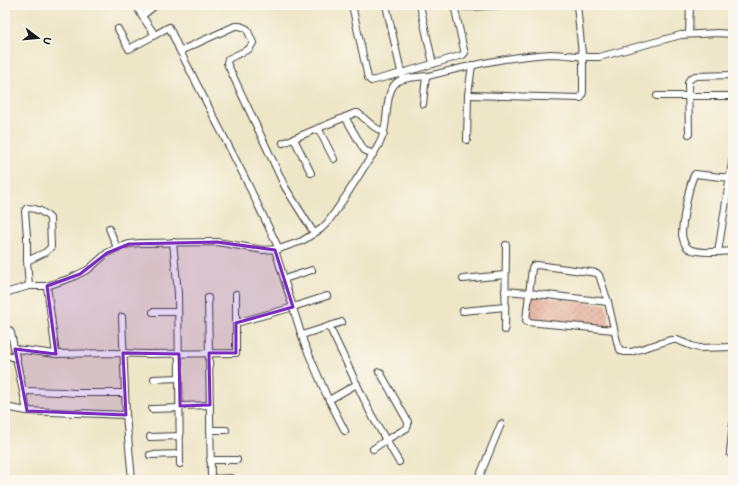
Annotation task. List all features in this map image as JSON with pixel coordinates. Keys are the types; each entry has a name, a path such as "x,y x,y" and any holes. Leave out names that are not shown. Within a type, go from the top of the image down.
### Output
{"street":[{"path":"136,5 155,35"},
{"path":"142,16 156,5"},
{"path":"352,5 369,80 373,81 463,55 465,53 454,5 468,7 502,5"},
{"path":"386,5 403,80"},
{"path":"420,5 433,64"},
{"path":"468,95 581,98 583,92 582,56 577,5"},
{"path":"689,34 690,5"},
{"path":"180,51 235,26 240,26 247,29 252,43 249,49 228,59 227,63 285,187 314,233"},
{"path":"118,29 129,49 168,27 244,176 277,250 284,279 304,343 345,431"},
{"path":"5,293 29,286 47,286 80,274 117,248 140,242 217,242 263,250 277,250 302,241 321,229 328,222 373,154 384,133 389,97 392,87 397,82 472,65 509,59 553,54 599,57 681,35 717,33 733,34"},
{"path":"467,140 468,95 472,65"},
{"path":"423,104 426,76"},
{"path":"689,134 689,80 696,76 733,76"},
{"path":"657,96 733,96"},
{"path":"283,143 355,113 358,113 384,133"},
{"path":"345,117 364,150 373,154"},
{"path":"318,128 334,159"},
{"path":"294,139 311,173"},
{"path":"718,252 733,157"},
{"path":"730,178 696,174 691,181 682,225 682,234 684,245 690,250 718,252 733,251"},
{"path":"27,261 46,252 50,247 50,218 31,208 27,208 25,211 27,261 29,286"},
{"path":"109,228 117,248"},
{"path":"173,242 178,293 180,464"},
{"path":"505,330 506,245"},
{"path":"614,330 527,322 526,320 533,266 537,265 597,273 608,302 614,330 621,351 631,352 670,340 678,340 699,348 733,347"},
{"path":"284,279 312,270"},
{"path":"463,279 505,275"},
{"path":"47,286 56,354"},
{"path":"505,291 608,302"},
{"path":"14,349 56,354 236,353 236,294"},
{"path":"236,323 327,296"},
{"path":"208,298 211,475 213,478 230,478 236,480"},
{"path":"463,312 505,307"},
{"path":"153,312 178,312"},
{"path":"122,317 126,415 132,480"},
{"path":"302,334 342,322"},
{"path":"329,326 372,414 399,462"},
{"path":"5,329 9,330 11,333 27,411"},
{"path":"5,354 17,359"},
{"path":"373,449 407,428 408,425 408,422 379,372"},
{"path":"154,379 179,378"},
{"path":"330,400 357,384"},
{"path":"24,391 63,392 74,394 125,393"},
{"path":"152,409 210,405"},
{"path":"5,407 27,411 126,415"},
{"path":"478,480 501,424"},
{"path":"733,424 730,454 733,455"},
{"path":"210,430 226,430"},
{"path":"150,437 180,436"},
{"path":"150,455 180,454"},
{"path":"210,460 237,460"}],"highlighted area":[{"path":"217,242 275,250 293,307 236,323 236,353 209,353 210,405 180,406 179,354 123,353 126,415 27,411 15,349 56,354 47,286 80,274 107,253 129,244"}],"building":[{"path":"531,296 606,304 611,328 529,319"}]}
